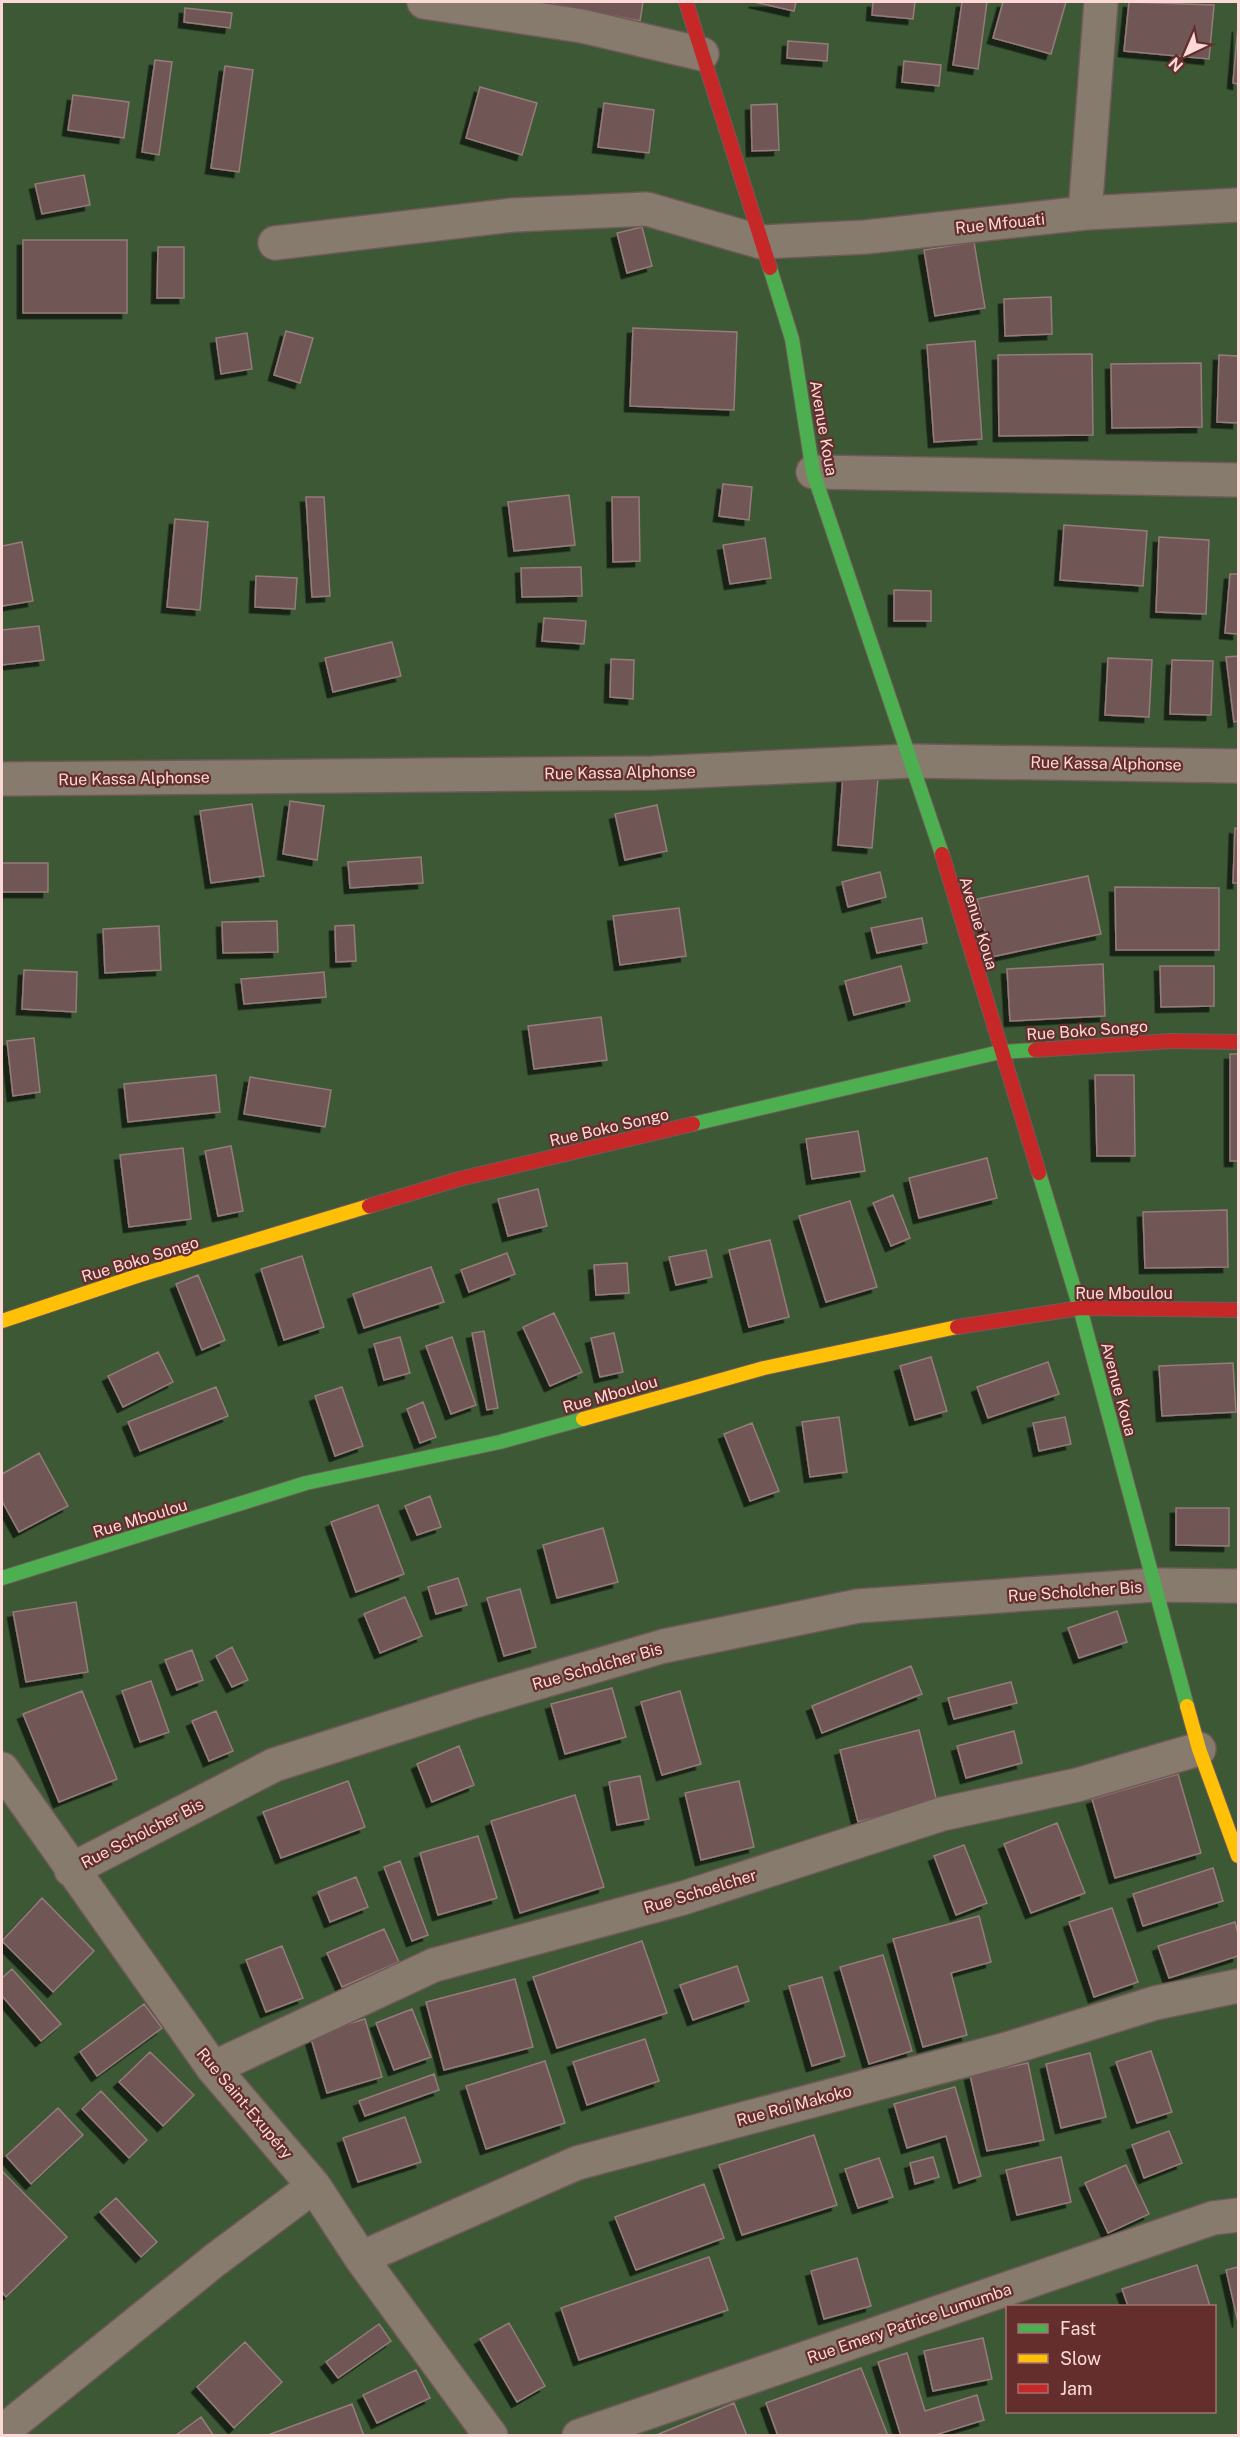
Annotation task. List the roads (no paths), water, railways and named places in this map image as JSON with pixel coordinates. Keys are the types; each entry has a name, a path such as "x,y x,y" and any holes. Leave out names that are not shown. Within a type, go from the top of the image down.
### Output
{"street":[{"path":"424,2 582,26 702,54"},
{"name":"Avenue Koua","path":"686,2 792,339 813,472 910,761 927,804 1000,1052 1080,1308 1199,1749 1239,1856"},
{"path":"1085,213 1101,2"},
{"name":"Rue Mfouati","path":"275,243 514,215 647,209 761,242 866,237 1085,213 1239,205"},
{"path":"813,472 1239,480"},
{"name":"Rue Kassa Alphonse","path":"2,779 652,773 910,761 1239,766"},
{"name":"Rue Boko Songo","path":"2,1321 140,1275 459,1179 1000,1052 1171,1041 1239,1042"},
{"name":"Rue Mboulou","path":"2,1578 306,1483 500,1442 764,1368 934,1330 1080,1308 1239,1310"},
{"path":"1155,1585 1239,1586"},
{"name":"Rue Scholcher Bis","path":"71,1870 274,1765 468,1703 664,1646 858,1606 1155,1585"},
{"name":"Rue Schoelcher","path":"213,2068 434,1965 683,1898 942,1814 1077,1785 1199,1749"},
{"name":"Rue Saint-Exupéry","path":"2,1769 71,1870 213,2068 314,2186 361,2258 491,2436"},
{"name":"Rue Roi Makoko","path":"361,2258 577,2163 1007,2049 1155,2003 1239,1986"},
{"path":"2,2432 215,2260 314,2186"},
{"name":"Rue Emery Patrice Lumumba","path":"579,2436 1213,2218 1239,2215"}]}
